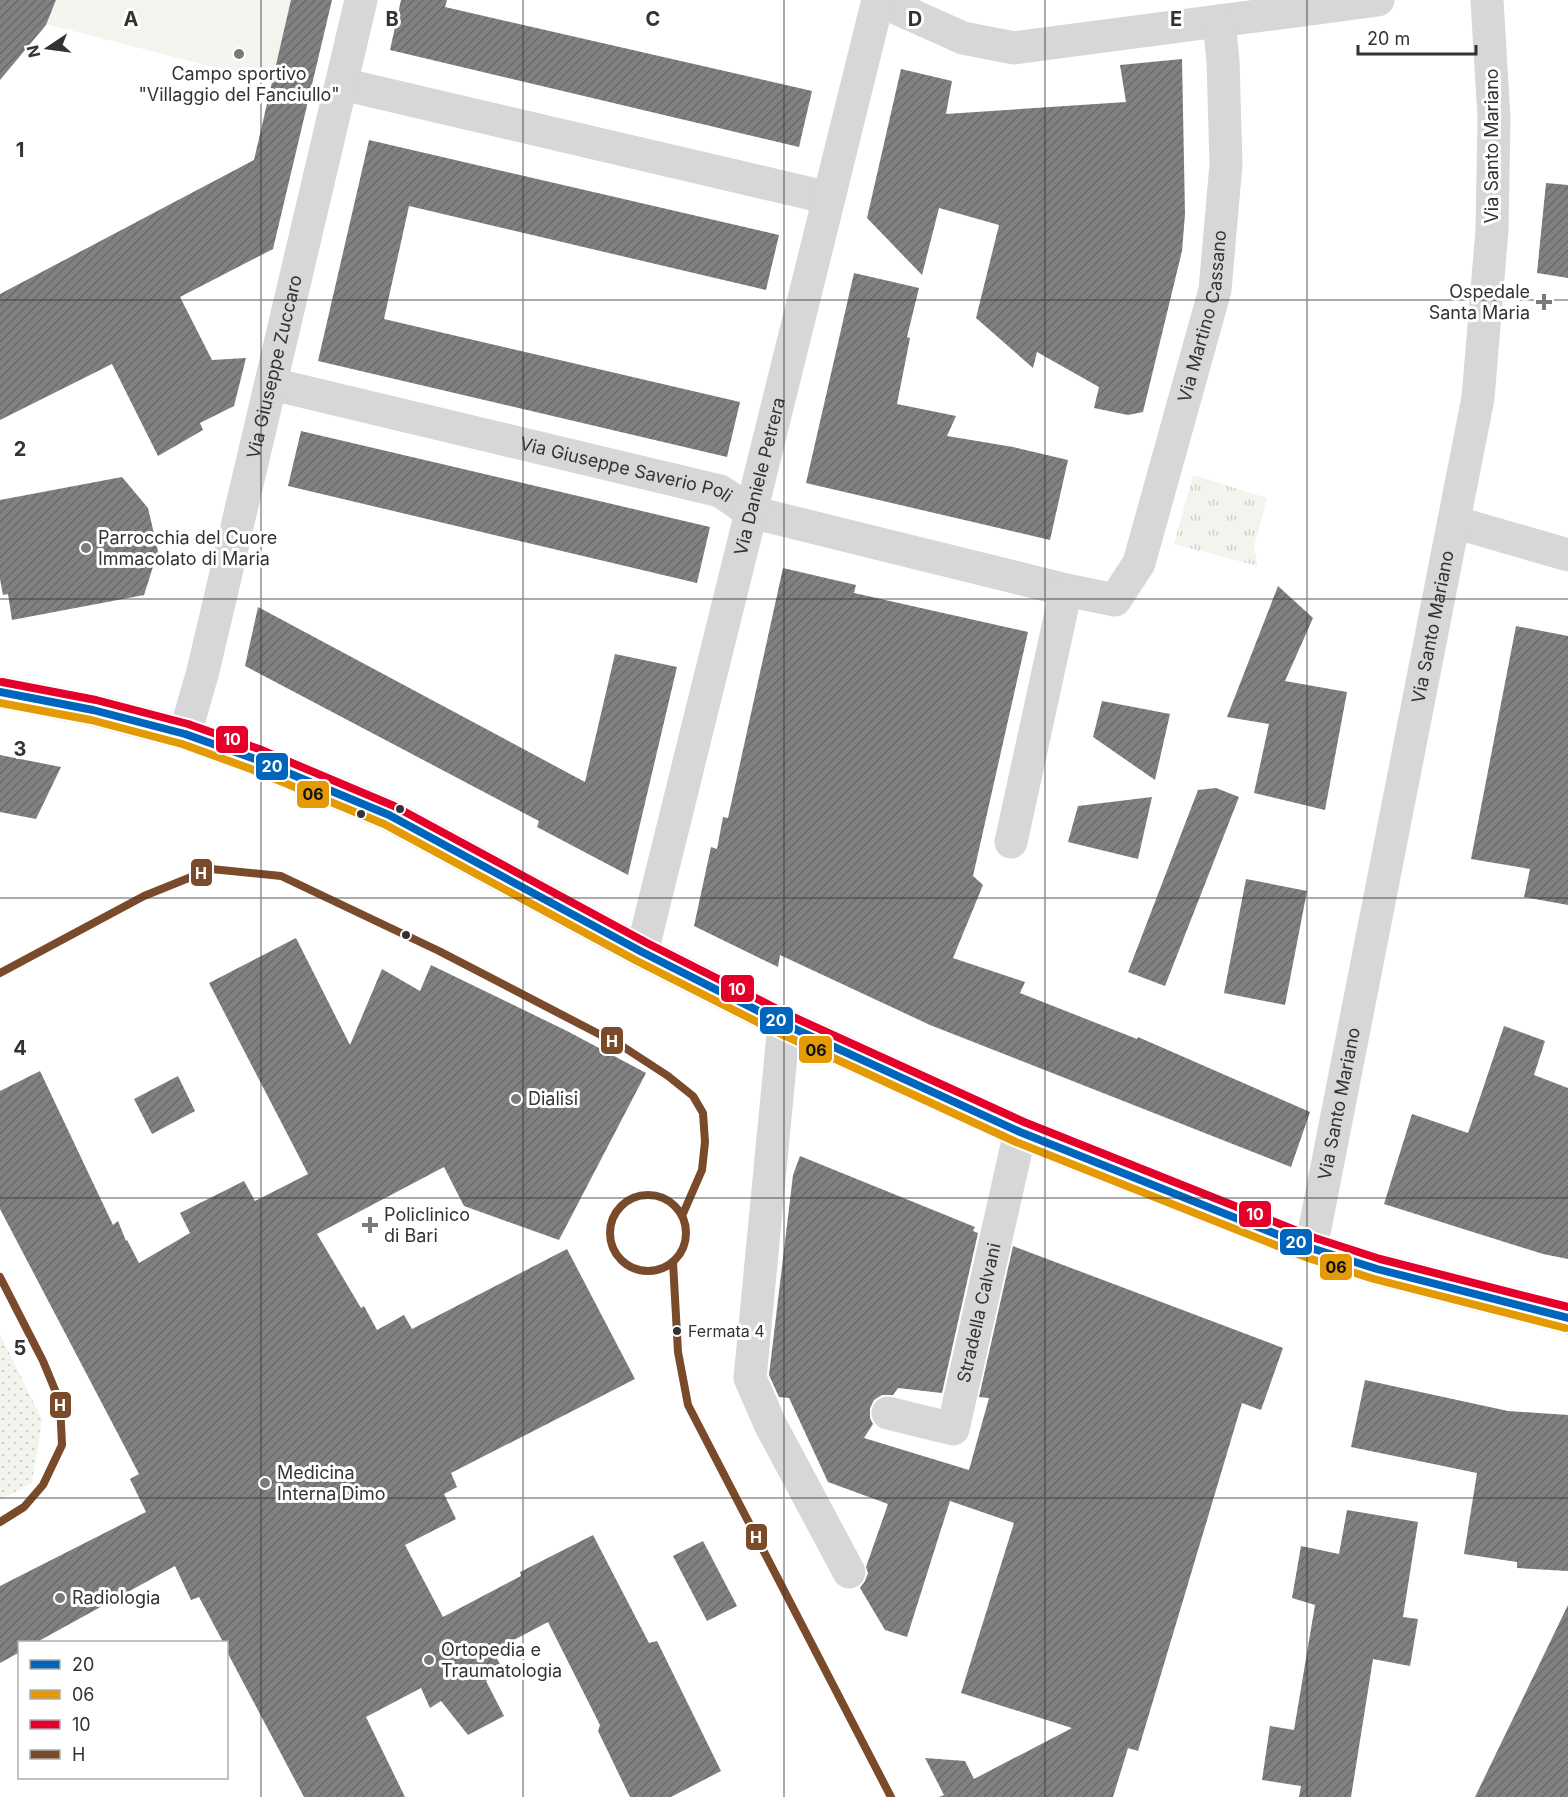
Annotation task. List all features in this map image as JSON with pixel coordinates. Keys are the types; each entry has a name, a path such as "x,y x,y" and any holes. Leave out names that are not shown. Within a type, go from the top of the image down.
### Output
{"street":[{"name":"Via Giuseppe Zuccaro","path":"185,734 203,671 272,384 361,0"},
{"path":"878,0 963,38 1014,48 1378,0"},
{"name":"Via Daniele Petrera","path":"642,952 878,0"},
{"name":"Via Santo Mariano","path":"1311,1248 1478,398 1492,230 1494,117 1488,0"},
{"name":"Via Martino Cassano","path":"1115,600 1139,563 1215,290 1226,164 1223,61 1219,21"},
{"path":"342,84 829,198"},
{"name":"Via Giuseppe Saverio Poli","path":"272,384 720,491 752,512 1066,590 1115,600"},
{"path":"1454,522 1568,555"},
{"path":"1011,842 1066,590"},
{"path":"0,692 93,710 185,734 255,759 389,815 642,952 784,1024 1020,1132 1311,1248 1377,1269 1568,1318"},
{"path":"784,1024 750,1378 770,1424 849,1572"},
{"name":"Stradella Calvani","path":"888,1413 953,1430 1020,1132"}],"green space":[{"name":"Campo sportivo \"Villaggio del Fanciullo\"","path":"57,0 332,0 310,92 46,24"},
{"path":"1193,475 1267,498 1254,547 1258,566 1174,544"},
{"path":"0,1334 42,1420 32,1483 0,1500"}],"building":[{"path":"0,0 56,0 46,25 0,80"},
{"path":"291,0 332,0 273,249 180,297 212,360 246,358 234,406 200,423 203,430 158,456 112,364 0,420 0,294 254,160"},
{"path":"401,0 447,0 445,7 812,91 799,147 390,50"},
{"path":"1182,59 1185,214 1182,251 1143,412 1128,415 1094,408 1099,387 1037,352 1033,368 976,318 999,225 939,208 922,275 867,218 901,69 952,81 946,114 1126,102 1120,65"},
{"path":"369,140 779,235 766,290 409,206 384,319 740,402 727,457 318,361"},
{"path":"1546,183 1568,185 1568,278 1537,273"},
{"path":"854,273 919,288 907,337 910,338 897,404 956,416 947,436 1013,447 1068,460 1050,540 806,483"},
{"path":"301,431 710,527 697,583 288,486"},
{"name":"Parrocchia del Cuore Immacolato di Maria","path":"122,477 148,508 158,551 144,595 12,620 8,594 3,595 0,579 0,500"},
{"path":"783,568 856,585 854,593 1028,632 973,876 983,885 953,958 1025,982 1020,993 1137,1039 1138,1037 1310,1112 1291,1167 930,1025 780,955 778,967 694,926 711,847 717,849 723,817 728,818"},
{"path":"1278,586 1313,618 1285,681 1347,692 1325,810 1254,793 1269,724 1227,717"},
{"path":"258,607 585,782 615,654 677,667 628,875 537,827 539,821 245,666"},
{"path":"1516,626 1568,636 1568,905 1524,897 1530,869 1471,859"},
{"path":"1102,701 1170,714 1155,780 1093,737"},
{"path":"0,755 61,767 36,819 0,812"},
{"path":"1216,788 1239,797 1165,986 1128,972 1198,790"},
{"path":"1152,797 1138,859 1068,842 1078,806"},
{"path":"1246,879 1307,891 1285,1005 1224,993"},
{"path":"296,938 350,1045 382,969 420,991 431,965 567,1031 646,1073 559,1240 464,1206 444,1167 317,1234 361,1308 364,1306 377,1330 404,1315 412,1329 567,1249 635,1379 451,1473 457,1487 444,1494 456,1519 405,1545 443,1617 521,1576 520,1572 593,1535 649,1643 657,1641 721,1771 671,1797 630,1797 598,1731 600,1725 548,1622 493,1651 503,1670 486,1681 504,1716 468,1735 441,1701 430,1708 421,1688 366,1717 405,1797 304,1797 228,1654 228,1641 222,1641 199,1597 191,1600 175,1566 39,1641 18,1641 18,1653 0,1663 0,1586 146,1512 130,1479 139,1474 0,1209 0,1091 40,1071 113,1225 118,1221 139,1263 190,1233 180,1213 244,1181 255,1201 308,1174 209,983"},
{"path":"1504,1026 1545,1041 1534,1075 1568,1088 1568,1259 1543,1254 1384,1204 1412,1114 1468,1133"},
{"path":"178,1076 195,1111 152,1134 134,1099"},
{"path":"800,1156 975,1227 973,1231 978,1233 942,1393 898,1388 893,1395 882,1395 874,1400 870,1408 870,1418 873,1424 864,1438 969,1470 989,1398 979,1397 1013,1246 1283,1348 1261,1410 1242,1403 1138,1751 1128,1748 1113,1797 939,1797 944,1795 925,1758 965,1761 974,1779 1072,1728 961,1693 1014,1523 950,1501 907,1637 885,1630 860,1588 868,1573 866,1567 888,1504 828,1482 789,1398 779,1397 769,1375 793,1175"},
{"path":"1365,1380 1508,1411 1568,1415 1568,1571 1517,1568 1517,1562 1464,1554 1477,1473 1351,1447"},
{"path":"1347,1510 1418,1522 1403,1617 1418,1619 1410,1666 1373,1659 1351,1797 1299,1797 1301,1786 1262,1780 1270,1726 1294,1730 1315,1605 1292,1598 1301,1546 1339,1554"},
{"path":"703,1541 737,1606 707,1621 673,1556"},
{"path":"1568,1605 1568,1797 1475,1797 1490,1766"}],"transit line":[{"name":"10","path":"2,682 96,700 188,724 259,749 394,806 647,943 789,1015 1024,1122 1315,1238 1380,1259 1568,1307"},
{"name":"20","path":"0,692 93,710 185,734 255,759 389,815 642,952 784,1024 1020,1132 1311,1248 1377,1269 1568,1318"},
{"name":"06","path":"0,703 91,720 182,744 251,769 384,824 637,961 779,1033 1016,1142 1308,1258 1374,1279 1565,1328"},
{"name":"H","path":"0,973 144,896 211,869 281,876 439,951 622,1046 668,1076 693,1096 703,1113 705,1142 702,1170 682,1216"},
{"name":"H","path":"641,1195 655,1195 669,1201 680,1212 686,1226 686,1233 683,1248 675,1260 655,1271 641,1271 627,1265 616,1254 610,1240 610,1226 616,1212 627,1201 641,1195"},
{"name":"H","path":"673,1262 678,1352 688,1405 891,1797"},
{"name":"H","path":"0,1277 43,1361 60,1402 62,1445 43,1485 24,1507 0,1522"}],"place":[{"name":"Campo sportivo \"Villaggio del Fanciullo\"","path":"239,54"},
{"name":"Ospedale Santa Maria","path":"1544,302"},
{"name":"Parrocchia del Cuore Immacolato di Maria","path":"86,548"},
{"name":"Dialisi","path":"516,1099"},
{"name":"Policlinico di Bari","path":"370,1225"},
{"name":"Fermata 4","path":"677,1331"},
{"name":"Medicina Interna Dimo","path":"265,1483"},
{"name":"Radiologia","path":"60,1598"},
{"name":"Ortopedia e Traumatologia","path":"429,1660"}]}
